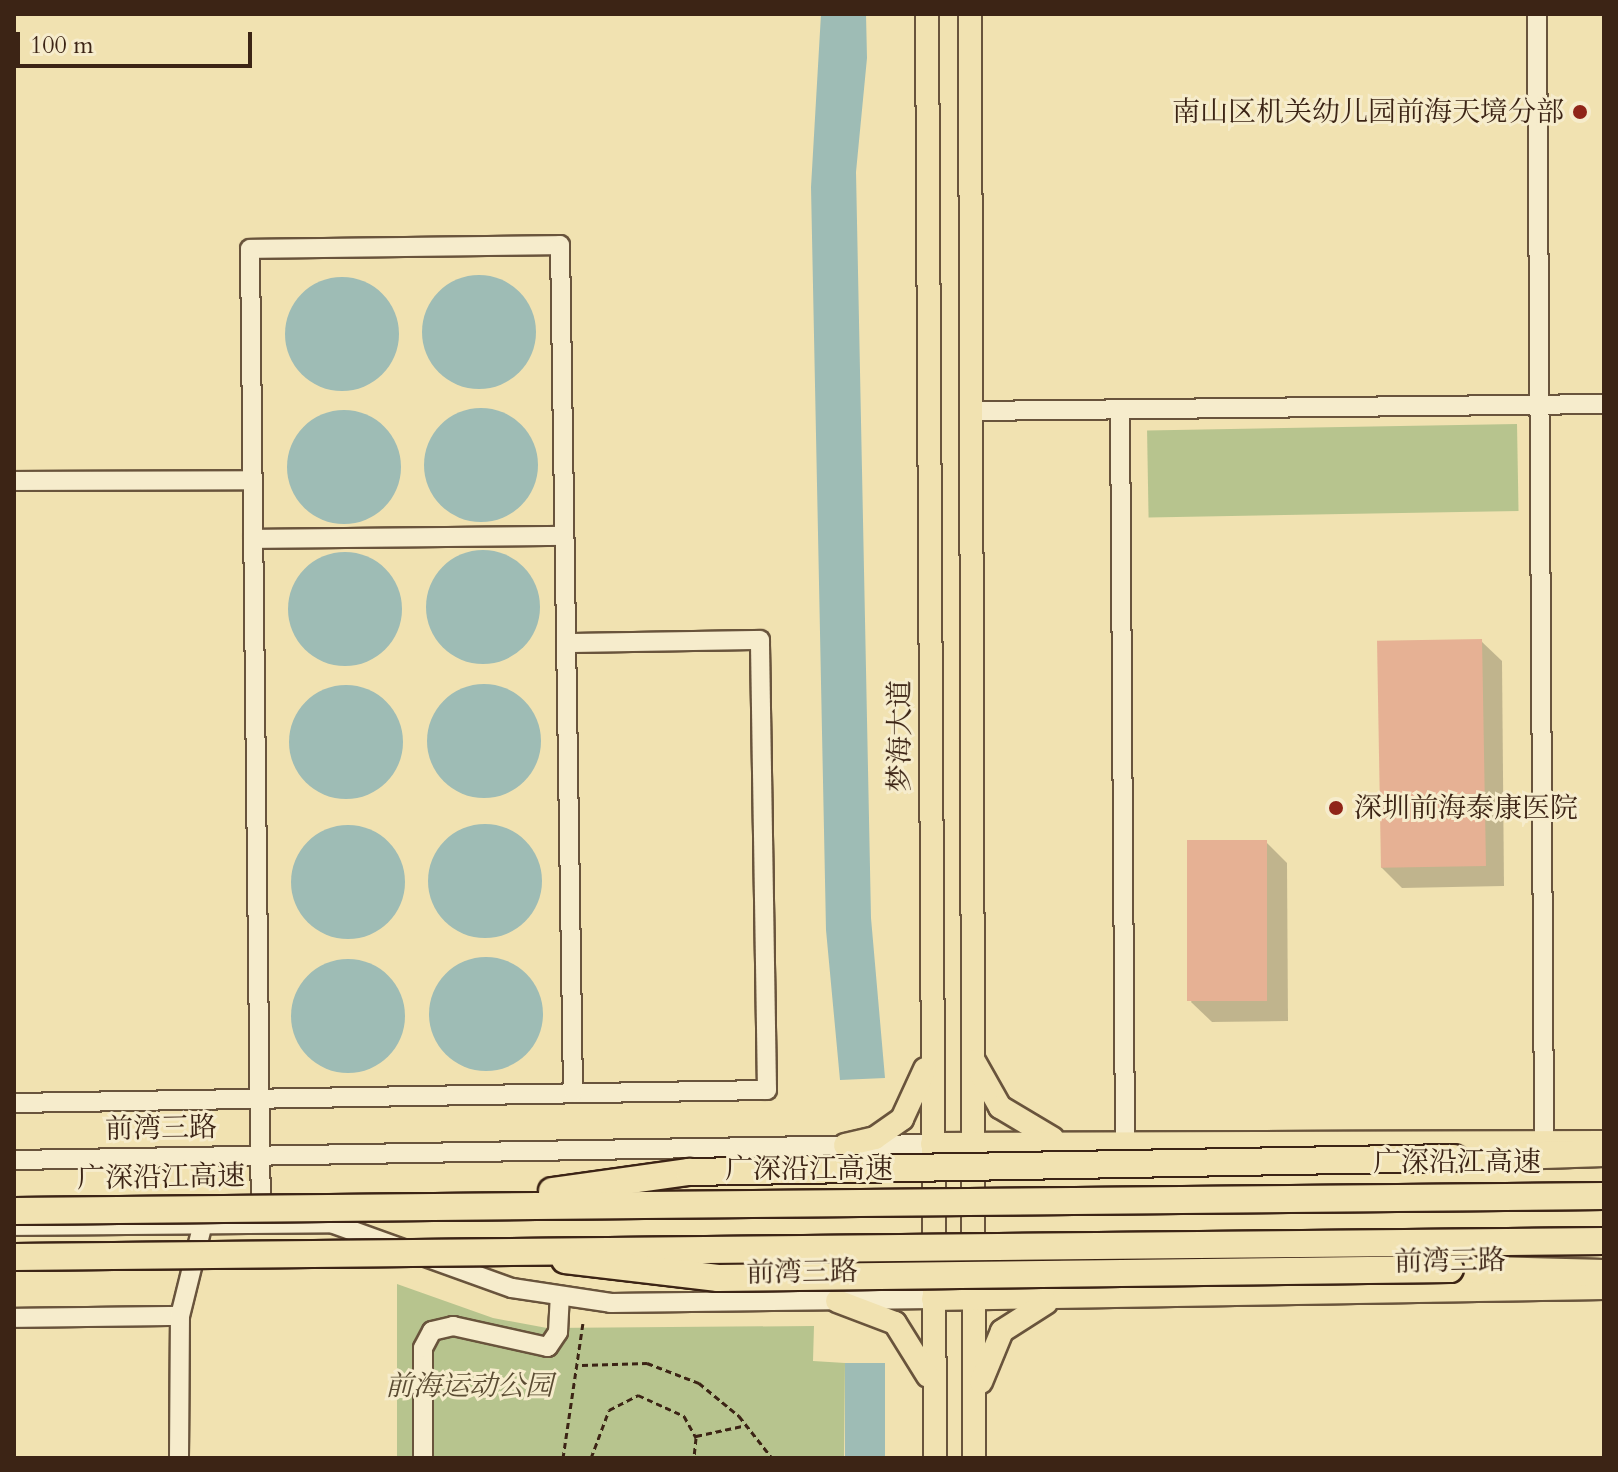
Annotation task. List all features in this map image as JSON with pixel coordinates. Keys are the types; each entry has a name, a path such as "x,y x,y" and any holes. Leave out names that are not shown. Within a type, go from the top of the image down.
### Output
{"highway":[{"path":"460,1204 689,1172 1604,1153"},
{"name":"广深沿江高速","path":"14,1211 460,1204 1604,1196"},
{"path":"14,1257 475,1249 1604,1241"},
{"path":"475,1249 718,1278 1450,1269 1604,1273"}],"main road":[{"name":"梦海大道","path":"927,14 935,1458"},
{"path":"970,14 970,1052 974,1458"},
{"path":"845,1145 875,1138 902,1119 921,1089 931,1045"},
{"path":"970,1052 1000,1107 1023,1126 1064,1141"},
{"name":"前湾三路","path":"932,1144 1064,1141 1604,1142"},
{"name":"前湾三路","path":"933,1299 1604,1288"},
{"path":"973,1435 991,1346 1018,1316 1073,1297"},
{"path":"837,1301 878,1312 911,1339 935,1399"}],"street":[{"path":"1537,14 1544,1140"},
{"path":"261,1222 250,249 560,245 573,1093"},
{"path":"970,411 1604,404"},
{"path":"1120,409 1125,1141"},
{"path":"14,481 253,480"},
{"path":"253,539 564,536"},
{"path":"14,1103 767,1090 760,640 566,643"},
{"name":"前湾三路","path":"14,1160 932,1144"},
{"name":"前湾三路","path":"14,1226 261,1222 352,1226 487,1280 560,1298 933,1299"},
{"path":"179,1458 180,1316 203,1223"},
{"path":"423,1458 423,1348 432,1331 465,1328 548,1347 558,1332 560,1298"},
{"path":"14,1318 180,1316"}],"path":[{"path":"563,1458 582,1365 583,1323"},
{"path":"582,1365 620,1361 672,1371 718,1395 747,1425 772,1458"},
{"path":"591,1458 609,1410 628,1395 674,1408 696,1436 694,1458"},
{"path":"696,1436 747,1425"}],"green space":[{"path":"1517,424 1519,511 1149,517 1147,430"},
{"name":"前海运动公园","path":"397,1284 493,1318 547,1328 814,1326 813,1361 845,1363 844,1458 397,1458"}],"water":[{"path":"821,14 866,14 867,58 856,172 871,918 885,1078 840,1080 826,930 811,187"},
{"path":"479,275 501,279 520,291 532,310 536,332 532,354 520,373 501,385 479,389 457,385 438,373 426,354 422,332 426,310 438,291 457,279"},
{"path":"342,277 364,281 383,293 395,312 399,334 395,356 383,375 364,387 342,391 320,387 301,375 289,356 285,334 289,312 301,293 320,281"},
{"path":"481,408 503,412 522,424 534,443 538,465 534,487 522,506 503,518 481,522 459,518 440,506 428,487 424,465 428,443 440,424 459,412"},
{"path":"344,410 366,414 385,426 397,445 401,467 397,489 385,508 366,520 344,524 322,520 303,508 291,489 287,467 291,445 303,426 322,414"},
{"path":"483,550 505,554 524,566 536,585 540,607 536,629 524,648 505,660 483,664 461,660 442,648 430,629 426,607 430,585 442,566 461,554"},
{"path":"345,552 367,556 386,568 398,587 402,609 398,631 386,650 367,662 345,666 323,662 304,650 292,631 288,609 292,587 304,568 323,556"},
{"path":"484,684 506,688 525,700 537,719 541,741 537,763 525,782 506,794 484,798 462,794 443,782 431,763 427,741 431,719 443,700 462,688"},
{"path":"346,685 368,689 387,701 399,720 403,742 399,764 387,783 368,795 346,799 324,795 305,783 293,764 289,742 293,720 305,701 324,689"},
{"path":"485,824 507,828 526,840 538,859 542,881 538,903 526,922 507,934 485,938 463,934 444,922 432,903 428,881 432,859 444,840 463,828"},
{"path":"348,825 370,829 389,841 401,860 405,882 401,904 389,923 370,935 348,939 326,935 307,923 295,904 291,882 295,860 307,841 326,829"},
{"path":"486,957 508,961 527,973 539,992 543,1014 539,1036 527,1055 508,1067 486,1071 464,1067 445,1055 433,1036 429,1014 433,992 445,973 464,961"},
{"path":"348,959 370,963 389,975 401,994 405,1016 401,1038 389,1057 370,1069 348,1073 326,1069 307,1057 295,1038 291,1016 295,994 307,975 326,963"},
{"path":"845,1363 885,1363 885,1458 845,1458"}],"building":[{"path":"1482,639 1486,866 1381,868 1377,641"},
{"path":"1187,840 1267,840 1267,1001 1187,1001"}],"place":[{"name":"南山区机关幼儿园前海天境分部","path":"1580,112"},
{"name":"深圳前海泰康医院","path":"1336,808"}]}
